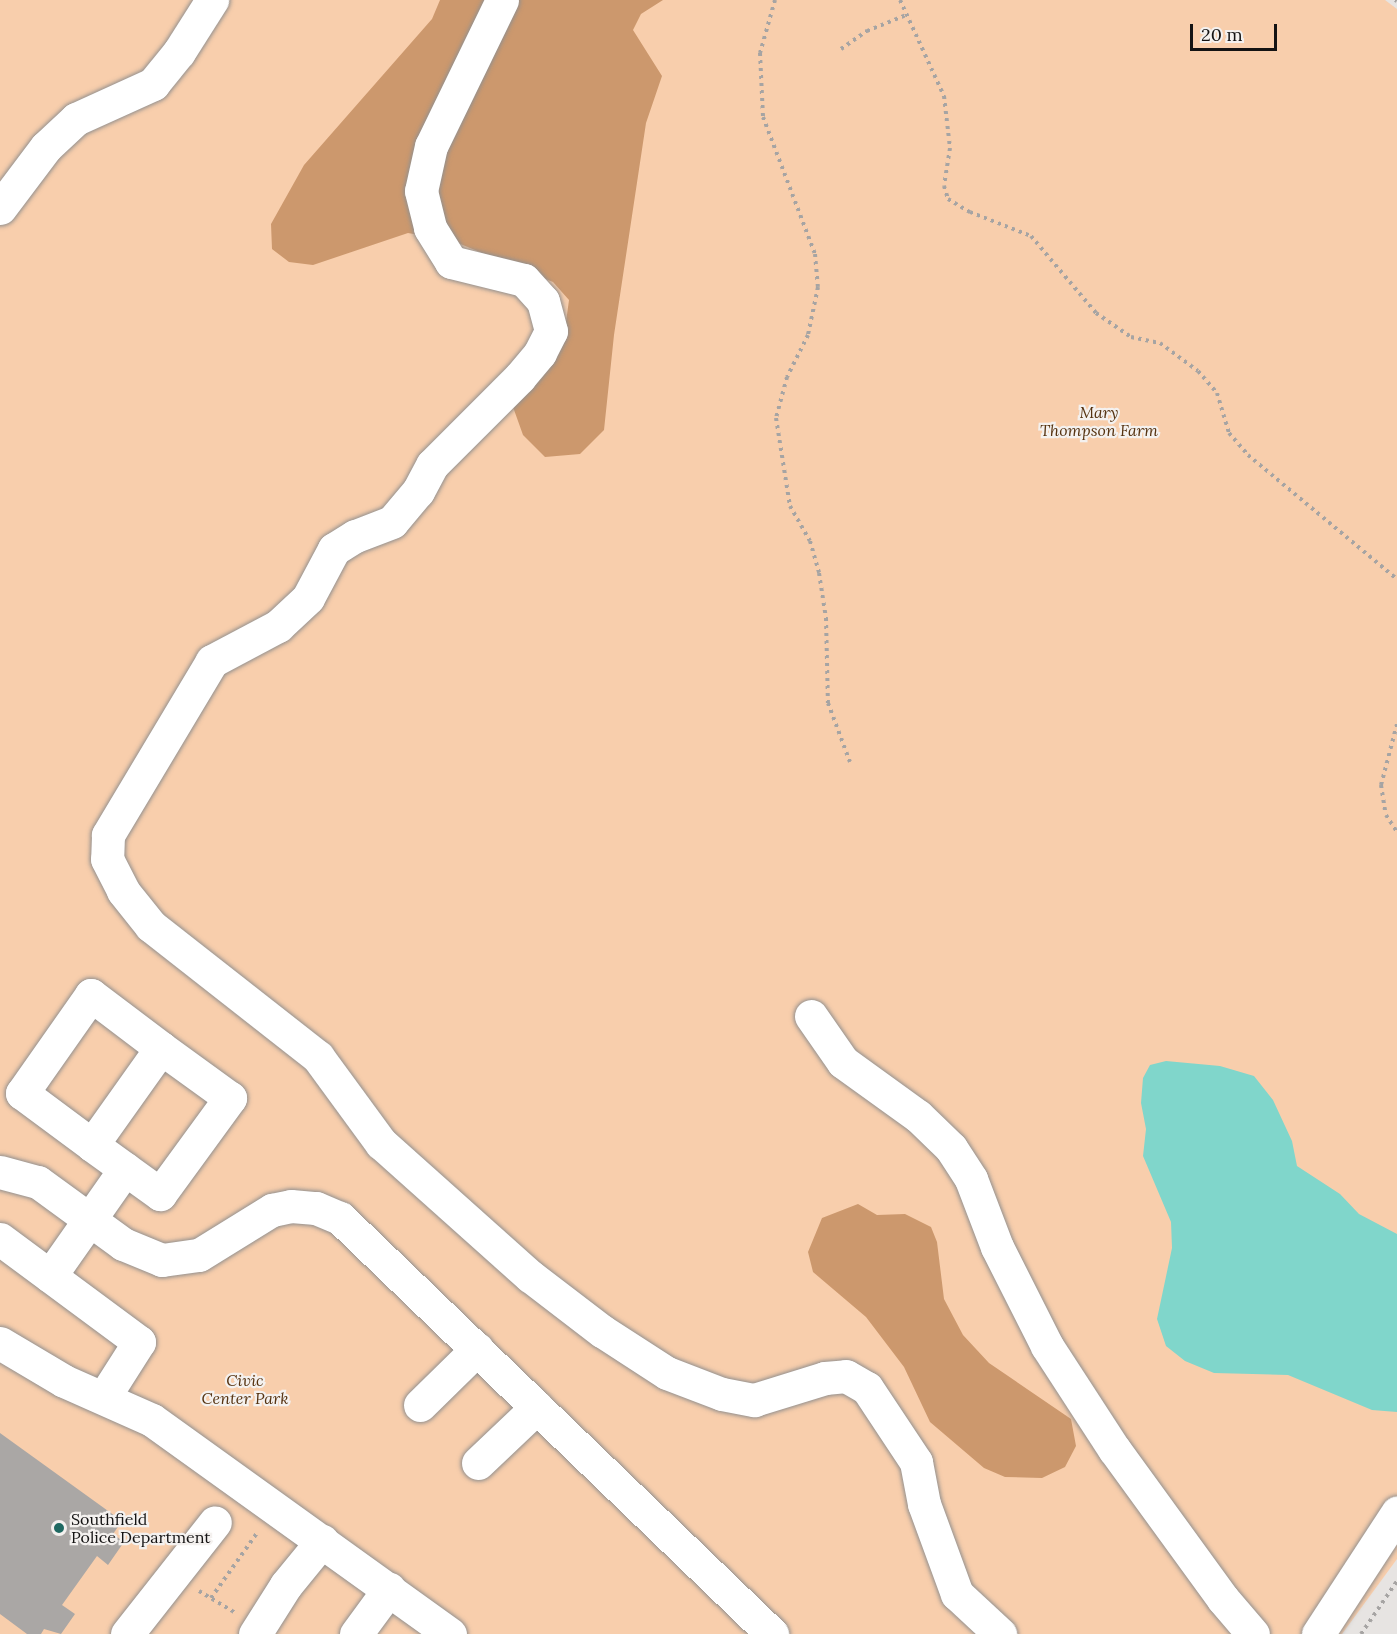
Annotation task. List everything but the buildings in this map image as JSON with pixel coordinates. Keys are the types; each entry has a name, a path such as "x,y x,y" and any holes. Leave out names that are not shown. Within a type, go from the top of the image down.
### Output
{"street":[{"path":"0,208 46,147 76,119 153,84 179,52 212,0"},
{"path":"502,0 430,146 421,190 430,228 451,262 524,280 543,301 551,331 540,353 520,377 432,465 418,490 392,522 355,536 334,549 308,598 278,626 212,661 108,835 107,859 123,891 151,926 318,1057 381,1143 530,1276 602,1331 667,1374 722,1395 754,1400 825,1378 846,1376 867,1388 916,1462 927,1515 957,1594 1000,1634"},
{"path":"91,995 161,1048 230,1098 160,1194 22,1093 91,995"},
{"path":"811,1016 843,1062 918,1116 951,1148 971,1179 1001,1257 1047,1346 1114,1449 1223,1599 1253,1634"},
{"path":"92,1144 161,1048"},
{"path":"51,1276 125,1169"},
{"path":"0,1172 38,1182 143,1255 181,1260 217,1246 272,1210 291,1206 316,1208 340,1218 772,1634"},
{"path":"0,1239 139,1342 104,1397"},
{"path":"0,1342 64,1381 152,1420 450,1634"},
{"path":"420,1405 477,1349"},
{"path":"477,1463 537,1407"},
{"path":"1318,1634 1397,1514"},
{"path":"128,1634 197,1532"},
{"path":"245,1629 286,1585 322,1541"},
{"path":"356,1634 389,1589"}],"path":[{"path":"774,0 760,53 763,117 815,254 818,287 808,335 787,377 776,418 777,430 790,506 810,541 819,573 826,618 828,703 850,762"},
{"path":"900,0 944,96 950,148 944,186 948,199 970,212 1031,236 1096,313 1131,336 1160,343 1198,371 1217,393 1229,433 1248,455 1397,579"},
{"path":"842,50 867,31 906,15"},
{"path":"1397,724 1381,785 1386,815 1397,832"},
{"path":"211,1598 259,1530"},
{"path":"1360,1634 1397,1581"},
{"path":"195,1588 234,1612 245,1629"}],"green space":[{"path":"0,0 1385,0 1397,9 1397,1559 1342,1634 0,1634"}],"shaded area":[{"path":"440,0 663,0 641,14 633,30 662,76 646,123 614,335 604,430 580,454 545,457 523,435 513,407 552,355 566,322 569,300 553,282 453,241 408,233 313,265 289,262 272,249 271,224 304,165 432,19"},
{"path":"858,1204 877,1215 905,1214 931,1227 937,1242 944,1299 963,1335 989,1363 1071,1419 1076,1446 1065,1467 1042,1478 1005,1477 984,1468 930,1422 904,1367 866,1317 813,1272 808,1252 822,1218"}],"water":[{"path":"1166,1061 1220,1066 1254,1076 1273,1100 1292,1141 1297,1166 1340,1194 1359,1214 1397,1234 1397,1412 1372,1410 1288,1375 1214,1373 1185,1361 1166,1346 1157,1319 1172,1248 1171,1222 1143,1156 1146,1129 1141,1103 1143,1078 1150,1065"}],"place":[{"name":"Southfield Police Department","path":"59,1528"}],"park label":[{"name":"Mary Thompson Farm","path":"1099,421"},
{"name":"Civic Center Park","path":"245,1389"}]}
